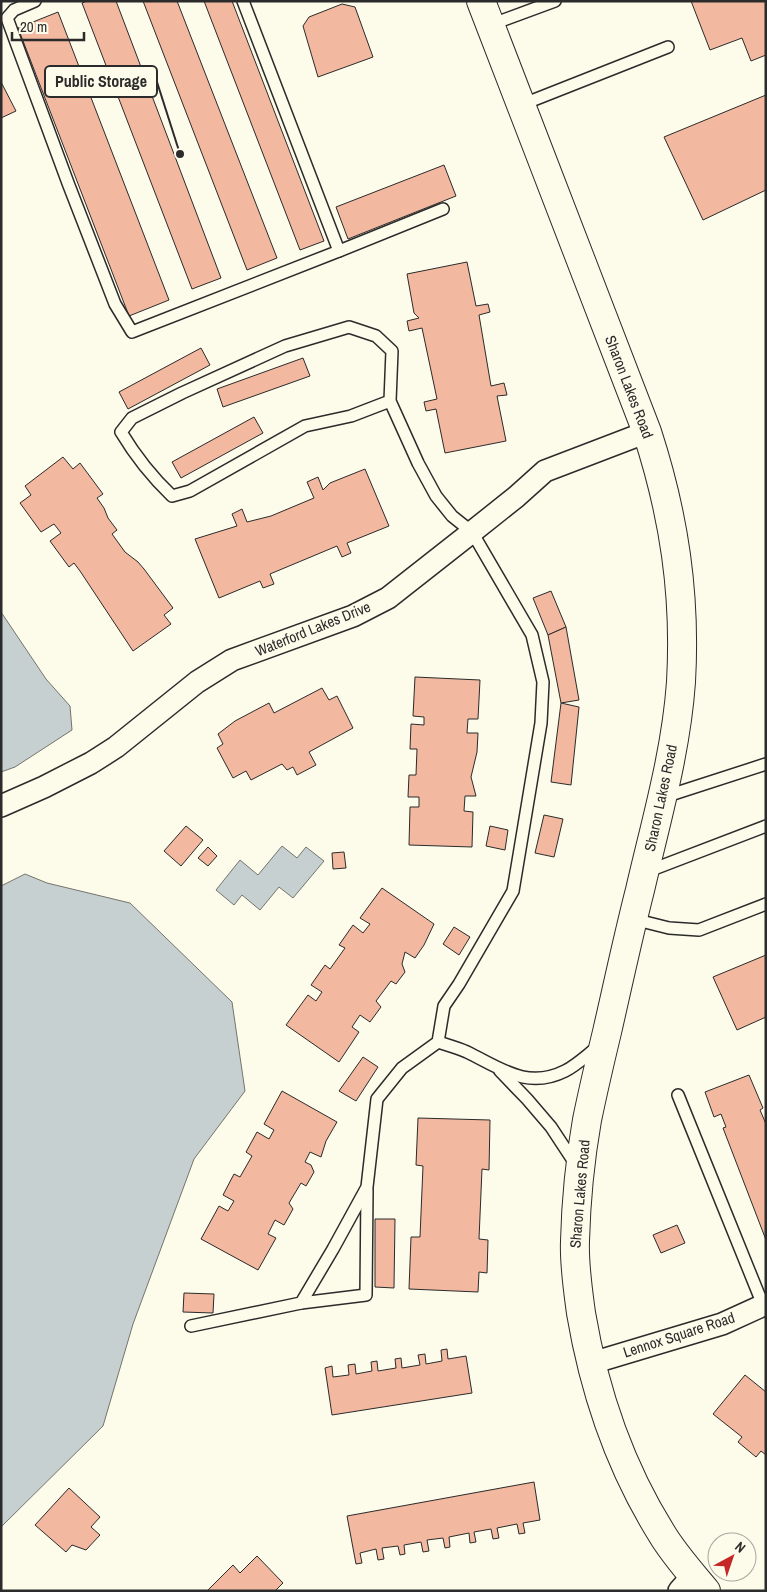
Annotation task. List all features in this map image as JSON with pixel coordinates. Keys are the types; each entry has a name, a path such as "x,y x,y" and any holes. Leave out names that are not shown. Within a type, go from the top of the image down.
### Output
{"street":[{"name":"Sharon Lakes Road","path":"486,13 647,432 659,470 679,565 683,634 676,725 670,763 587,1121 580,1171 575,1244 578,1293 587,1351 592,1363 600,1398 626,1464 647,1508 693,1585"},
{"name":"Waterford Lakes Drive","path":"1,806 44,787 99,758 116,747 197,682 232,660 353,616 388,598 516,497 545,471 647,432"},
{"name":"Lennox Square Road","path":"592,1363 722,1324 764,1304"}],"lane":[{"path":"35,1 14,10 7,18 111,294 132,332 443,209"},
{"path":"243,1 339,251"},
{"path":"486,13 555,1"},
{"path":"521,105 668,47"},
{"path":"191,1326 301,1303 366,1295 366,1187 377,1099 402,1068 438,1042 444,1006 459,984 513,891 540,723 544,682 532,635 472,532 452,516 436,496 418,463 390,401 392,351 376,336 349,327 284,346 132,418 121,432 134,454 151,476 172,496 190,491 305,426 351,416 390,401"},
{"path":"662,798 766,764"},
{"path":"644,873 766,826"},
{"path":"633,919 669,928 699,930 766,904"},
{"path":"438,1042 465,1051 520,1078 545,1078 565,1071 605,1042"},
{"path":"497,1068 551,1127 580,1171"},
{"path":"678,1095 764,1304"},
{"path":"301,1303 334,1249 366,1187"}],"shaded area":[{"path":"1,612 46,679 70,706 72,730 15,767 1,772"},
{"path":"282,846 297,858 306,847 324,861 293,898 279,887 260,910 242,895 234,905 216,890 240,860 258,875"},
{"path":"25,874 47,883 130,903 232,1002 245,1091 194,1159 133,1324 103,1426 1,1527 1,886"}],"building":[{"path":"87,1 116,1 221,278 192,289 82,3"},
{"path":"143,1 177,1 277,258 247,270"},
{"path":"204,1 232,1 324,241 300,250"},
{"path":"691,1 766,1 766,55 751,61 742,38 710,50"},
{"path":"342,4 355,7 373,57 318,77 303,26 309,17"},
{"path":"58,12 169,300 129,316 18,28"},
{"path":"1,82 16,111 1,118"},
{"path":"766,95 766,190 703,220 664,137"},
{"path":"444,165 456,196 348,239 336,207"},
{"path":"467,262 476,306 488,304 490,312 479,315 491,386 504,383 507,395 497,396 506,441 445,453 436,409 426,411 424,402 437,399 422,328 409,331 407,321 419,318 414,313 407,274"},
{"path":"201,348 210,365 128,409 119,392"},
{"path":"303,358 310,376 223,407 217,389"},
{"path":"254,417 263,433 181,478 172,462"},
{"path":"63,457 73,469 80,463 103,494 97,498 117,530 112,534 125,552 144,569 173,608 164,615 171,624 133,651 74,563 69,567 50,541 61,533 54,524 41,532 20,503 31,495 25,486"},
{"path":"365,469 389,526 347,543 351,553 342,557 337,546 270,574 274,584 263,588 260,581 219,598 195,539 237,526 232,514 242,509 247,522 271,516 314,498 307,482 318,477 323,490 330,483"},
{"path":"551,591 566,627 548,635 533,598"},
{"path":"566,627 579,700 561,703 548,635"},
{"path":"415,677 480,680 478,719 468,719 467,733 478,733 477,752 471,777 476,796 465,796 464,811 473,812 472,847 409,845 410,807 419,807 419,797 408,797 409,775 416,775 417,749 410,749 411,724 424,725 424,717 413,716"},
{"path":"322,688 329,700 337,696 353,728 309,752 316,765 297,775 293,767 287,770 282,764 251,780 246,771 233,778 217,748 223,744 218,734 235,721 269,703 274,713"},
{"path":"561,703 579,707 571,785 551,782"},
{"path":"544,815 563,819 554,857 535,853"},
{"path":"186,826 203,840 181,866 164,851"},
{"path":"490,826 508,830 505,850 486,846"},
{"path":"208,847 217,856 208,866 198,858"},
{"path":"344,852 346,868 333,869 332,853"},
{"path":"382,888 434,924 424,945 415,958 405,952 402,964 405,972 396,984 391,981 376,1001 381,1007 370,1022 360,1015 352,1027 359,1032 339,1062 286,1025 308,995 316,1001 322,992 311,985 325,965 330,969 345,948 339,945 353,925 363,933 370,924 360,918"},
{"path":"454,927 470,937 459,955 443,944"},
{"path":"766,955 766,1017 737,1030 713,977"},
{"path":"363,1057 378,1067 356,1101 339,1091"},
{"path":"749,1075 763,1108 760,1110 766,1124 766,1240 723,1128 726,1127 721,1114 714,1117 705,1092"},
{"path":"282,1091 337,1122 326,1141 321,1157 310,1152 305,1162 311,1165 314,1172 306,1186 301,1183 289,1203 293,1209 284,1225 275,1220 268,1234 276,1238 258,1270 201,1239 219,1206 228,1211 234,1201 223,1195 234,1174 240,1177 252,1156 246,1152 257,1132 269,1139 274,1130 264,1124"},
{"path":"418,1118 490,1120 489,1170 482,1169 479,1239 488,1240 487,1273 479,1272 478,1292 409,1289 411,1237 420,1237 423,1166 416,1165"},
{"path":"375,1219 395,1219 394,1288 375,1287"},
{"path":"677,1225 685,1243 661,1253 653,1235"},
{"path":"184,1293 214,1294 213,1313 183,1312"},
{"path":"447,1349 448,1359 466,1356 472,1393 332,1415 325,1368 332,1366 333,1377 349,1375 348,1365 355,1364 356,1374 372,1371 371,1362 377,1361 378,1371 396,1368 395,1359 401,1358 402,1368 420,1365 418,1355 425,1354 426,1364 442,1361 441,1350"},
{"path":"745,1375 766,1392 766,1455 761,1451 756,1457 738,1442 742,1437 713,1414"},
{"path":"534,1482 540,1520 523,1523 525,1533 519,1534 517,1524 497,1528 499,1538 493,1539 491,1529 474,1532 476,1542 470,1543 469,1533 449,1537 450,1547 445,1548 443,1538 427,1540 429,1551 423,1552 421,1542 404,1545 405,1554 400,1555 398,1546 382,1548 384,1559 378,1560 376,1549 360,1553 362,1563 356,1564 347,1516"},
{"path":"69,1488 100,1517 91,1527 100,1535 86,1550 72,1545 66,1552 35,1525"},
{"path":"257,1556 283,1583 275,1591 207,1591 233,1565 240,1573"}],"place":[{"name":"Public Storage","path":"180,154"}]}
